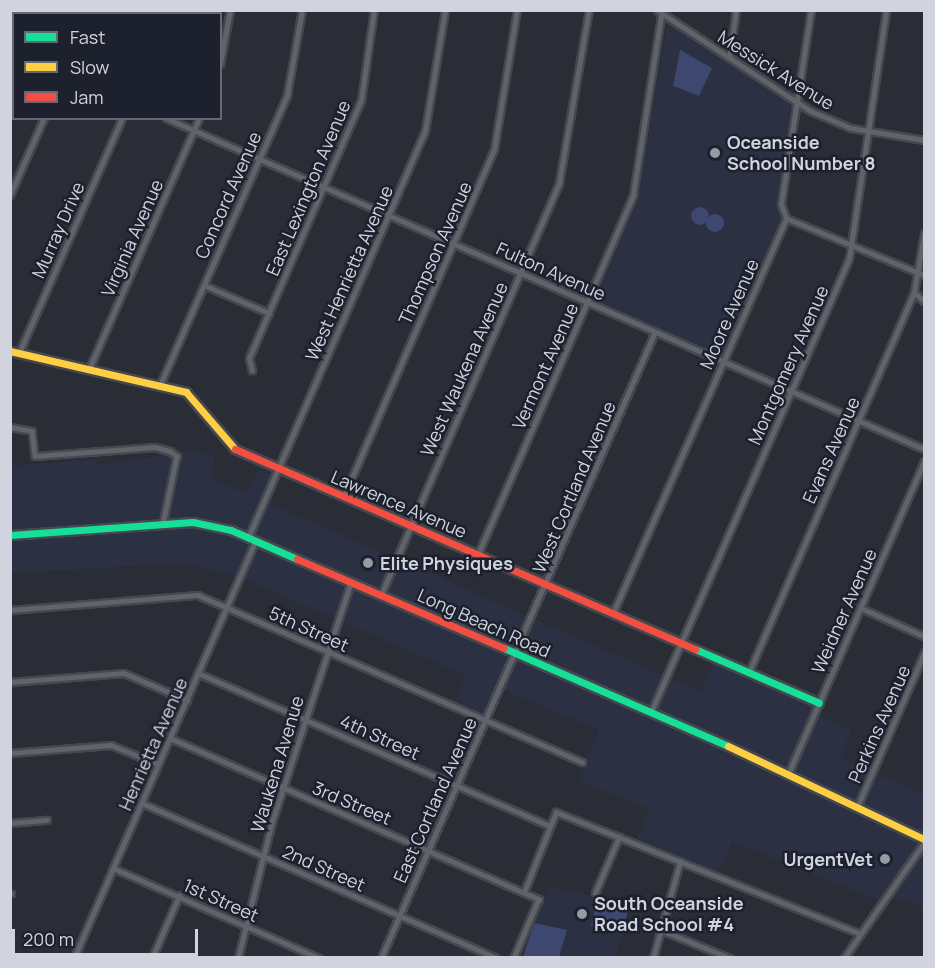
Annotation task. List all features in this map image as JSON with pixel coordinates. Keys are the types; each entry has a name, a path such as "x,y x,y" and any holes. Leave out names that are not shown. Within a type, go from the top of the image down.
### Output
{"main road":[{"name":"Lawrence Avenue","path":"10,351 160,385 192,395 227,446 819,703"},
{"name":"Long Beach Road","path":"10,535 163,524 204,524 252,539 789,772 858,805 924,841"}],"street":[{"path":"222,53 230,10"},
{"name":"Concord Avenue","path":"160,385 292,79 302,10"},
{"name":"East Lexington Avenue","path":"252,371 249,358 361,101 374,10"},
{"name":"West Henrietta Avenue","path":"252,539 279,468 389,216 428,120 445,10"},
{"name":"Thompson Avenue","path":"344,496 496,142 517,10"},
{"name":"West Waukena Avenue","path":"381,595 564,168 589,10"},
{"path":"729,58 736,10"},
{"name":"Moore Avenue","path":"613,614 786,218 781,204 811,10"},
{"name":"Montgomery Avenue","path":"651,712 849,259 886,10"},
{"name":"Messick Avenue","path":"660,11 797,102 831,121 867,131 924,140"},
{"name":"Vermont Avenue","path":"478,554 633,195 660,11"},
{"path":"10,195 43,120"},
{"name":"Murray Drive","path":"19,353 121,120"},
{"name":"Fulton Avenue","path":"171,120 924,449"},
{"name":"Virginia Avenue","path":"89,369 198,120"},
{"path":"786,218 924,275"},
{"name":"Evans Avenue","path":"749,672 914,292 924,234"},
{"path":"204,285 269,313"},
{"path":"914,292 924,301"},
{"name":"West Cortland Avenue","path":"515,652 655,332"},
{"path":"10,427 32,431 35,456 155,447 170,451 177,456 163,524"},
{"name":"Weidner Avenue","path":"789,772 924,462"},
{"name":"Henrietta Avenue","path":"74,957 226,608 252,539"},
{"name":"Waukena Avenue","path":"238,957 263,856 283,788 351,582"},
{"name":"5th Street","path":"10,610 193,595 582,762"},
{"path":"861,608 924,636"},
{"name":"East Cortland Avenue","path":"381,957 515,652"},
{"name":"Perkins Avenue","path":"858,805 924,653"},
{"path":"10,682 124,673 187,699"},
{"name":"4th Street","path":"198,673 550,826"},
{"name":"3rd Street","path":"170,738 524,892"},
{"path":"10,753 111,745 158,765"},
{"name":"2nd Street","path":"141,803 496,957"},
{"path":"514,957 539,899 524,892 556,812 861,934"},
{"path":"10,823 47,820"},
{"path":"595,893 619,837"},
{"path":"844,957 924,841"},
{"path":"653,957 680,862"},
{"name":"1st Street","path":"113,868 319,957"},
{"path":"152,957 179,896"},
{"path":"662,930 730,957"}],"shaded area":[{"name":"Oceanside School Number 8","path":"667,23 791,105 776,206 782,220 721,356 595,299 638,200"},
{"path":"680,50 712,68 699,96 673,86"},
{"path":"696,207 704,207 709,212 707,223 696,225 691,220 691,212"},
{"path":"711,214 719,214 724,219 722,230 711,232 706,227 706,219"},
{"path":"193,451 214,455 211,478 247,494 260,469 280,478 270,504 701,692 715,660 817,704 813,713 851,730 840,757 924,795 924,909 906,899 879,901 732,841 719,872 637,838 649,809 579,781 599,730 504,690 491,717 455,701 466,675 236,576 188,563 11,573 11,466 95,459 97,465"},
{"name":"South Oceanside Road School #4","path":"550,886 630,904 615,957 519,958"},
{"path":"598,897 630,904 622,933 591,926"},
{"path":"534,923 567,930 559,957 523,957"}],"traffic: fast":[{"path":"10,535 193,522 231,530 297,559"},
{"path":"504,648 728,746"},
{"path":"695,649 819,703"}],"traffic: slow":[{"path":"10,351 186,392 235,449"},
{"path":"728,746 924,839"}],"traffic: jam":[{"path":"235,449 695,649"},
{"path":"297,559 504,648"}],"place":[{"name":"Oceanside School Number 8","path":"715,153"},
{"name":"Elite Physiques","path":"368,563"},
{"name":"UrgentVet","path":"885,859"},
{"name":"South Oceanside Road School #4","path":"582,914"}]}
